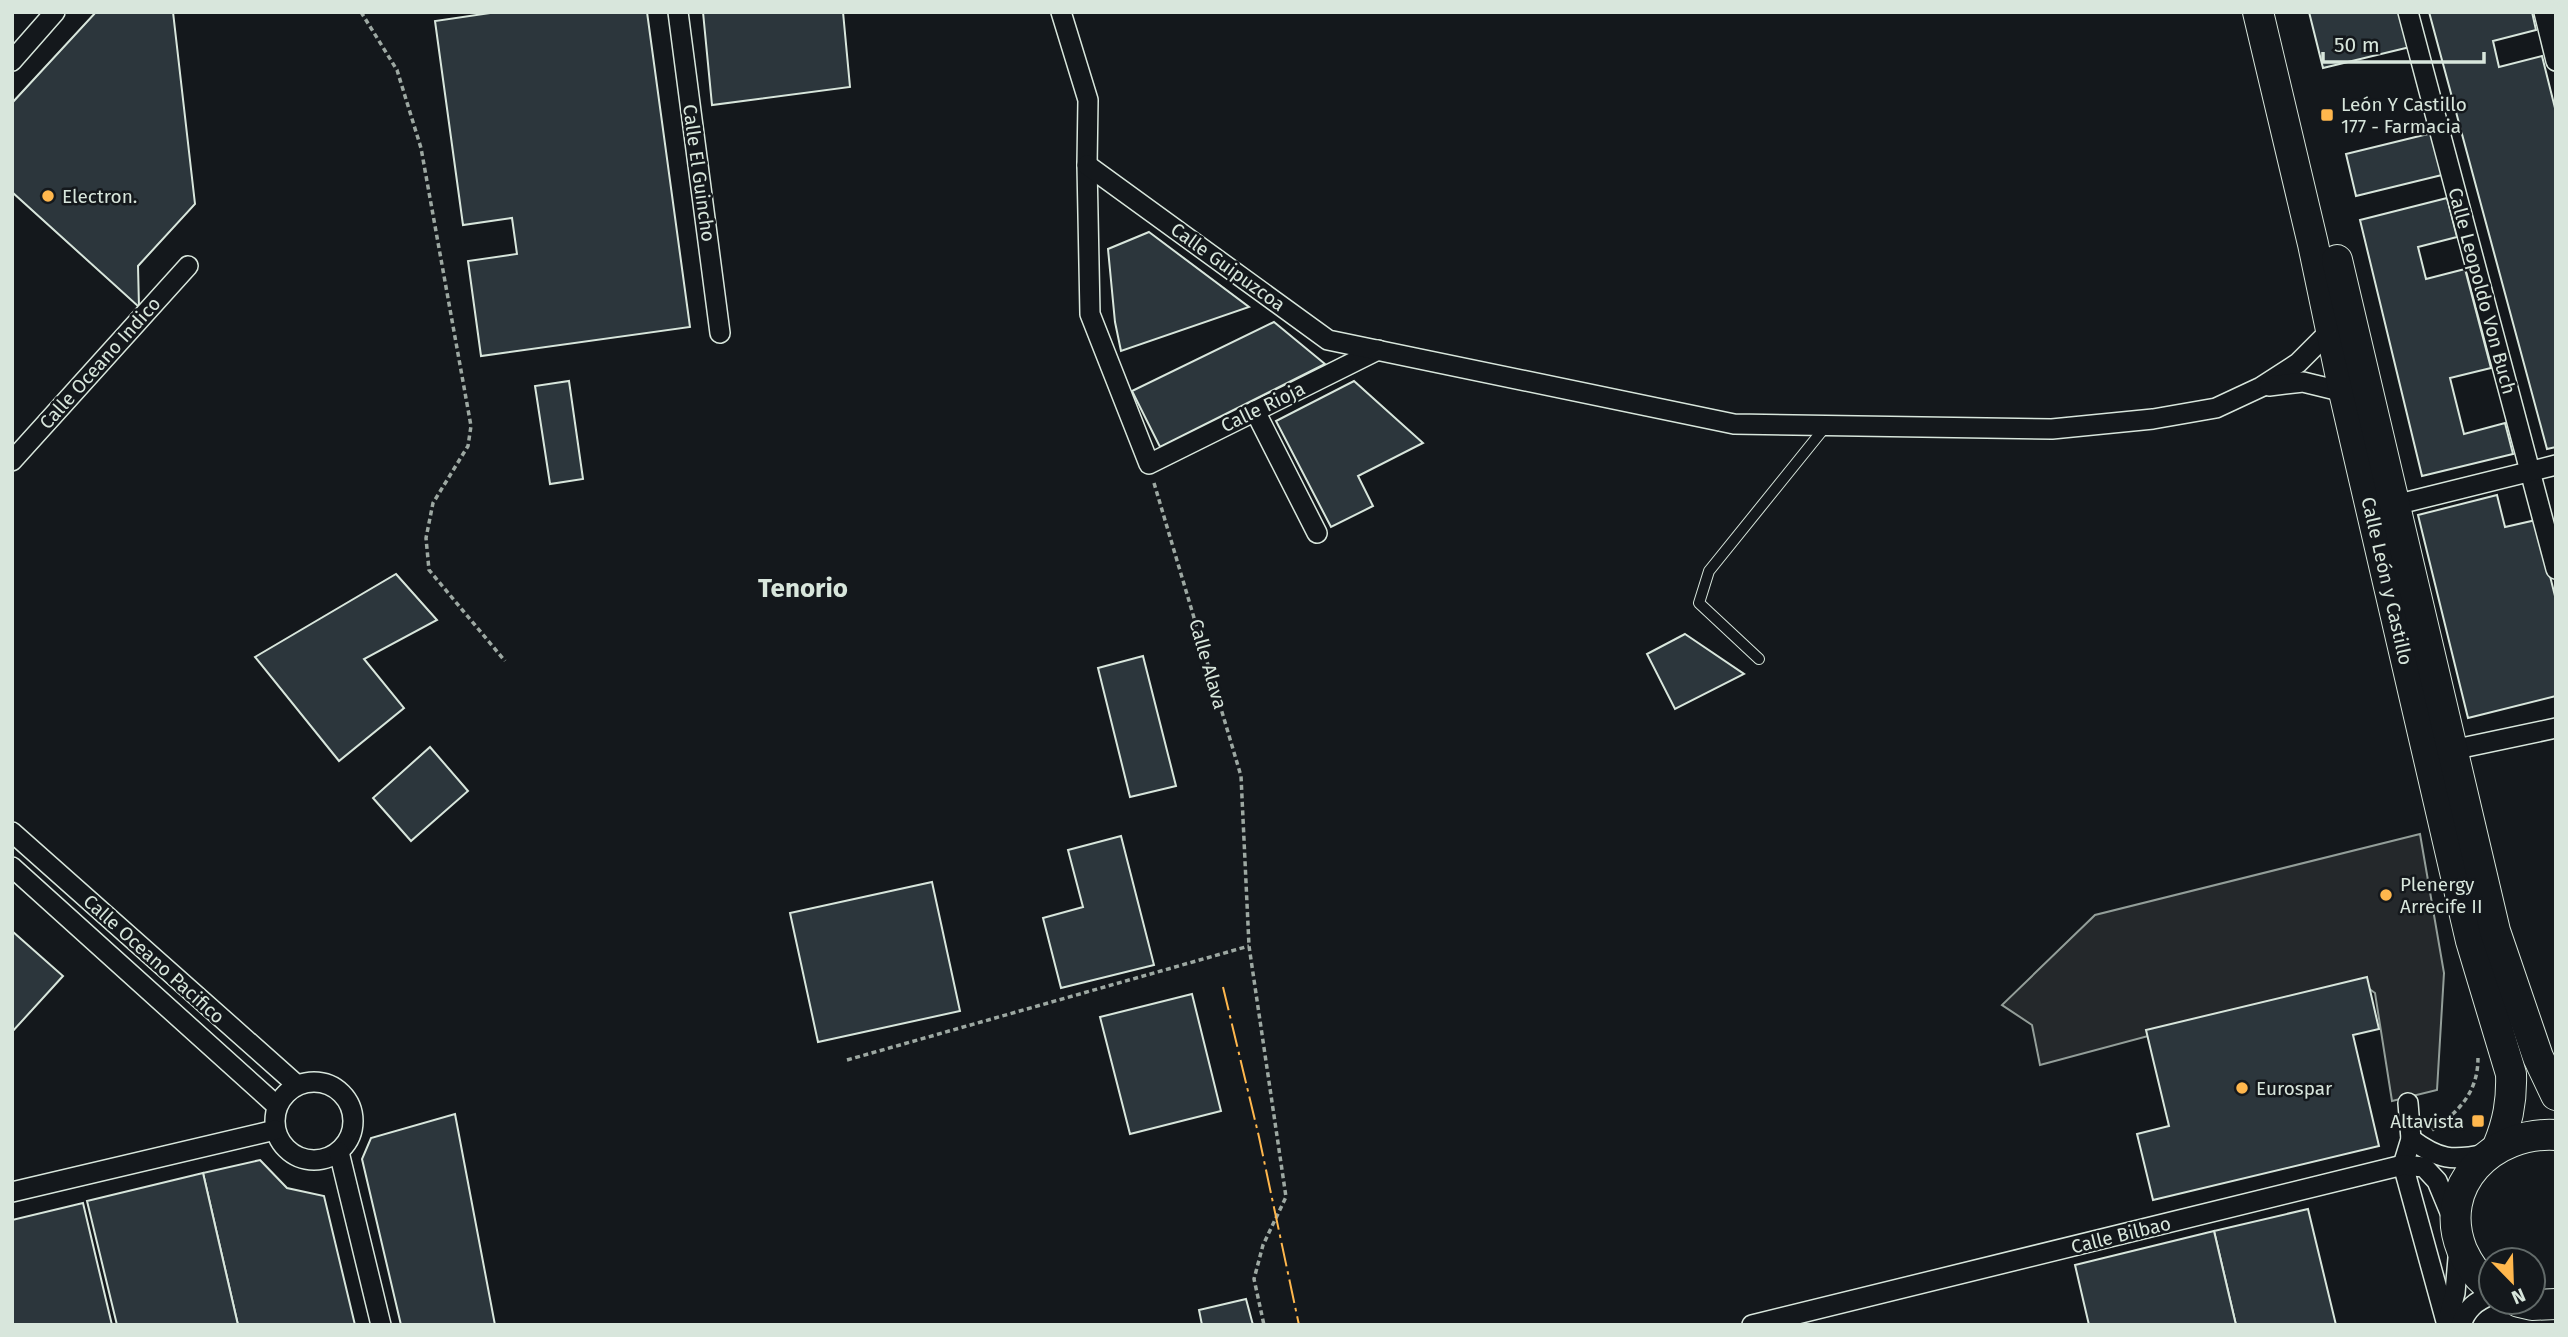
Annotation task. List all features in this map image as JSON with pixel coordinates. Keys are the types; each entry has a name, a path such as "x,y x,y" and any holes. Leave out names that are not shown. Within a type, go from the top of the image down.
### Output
{"main road":[{"name":"Calle León y Castillo","path":"2258,12 2471,942 2511,1074 2512,1097 2508,1123 2493,1150 2473,1169 2463,1187 2457,1207 2458,1235"},
{"name":"Calle León y Castillo","path":"2279,12 2495,931 2538,1057 2556,1095"},
{"path":"2493,1150 2526,1136 2556,1135"},
{"path":"2458,1235 2468,1264 2477,1275"}],"street":[{"path":"12,61 55,12"},
{"name":"Calle El Guincho","path":"678,12 720,333"},
{"path":"1061,12 1088,100 1090,314 1149,464"},
{"name":"Calle Leopoldo Von Buch","path":"2408,12 2556,569"},
{"path":"2544,12 2556,61"},
{"name":"Calle Guipuzcoa","path":"1087,165 1328,340 1734,424 2052,429 2153,419 2217,408 2261,387"},
{"name":"Calle Oceano Indico","path":"12,461 188,266"},
{"path":"2261,387 2298,363 2331,330"},
{"name":"Calle Rioja","path":"1149,464 1378,350"},
{"path":"2261,387 2303,382 2343,392"},
{"path":"1255,411 1317,533"},
{"path":"2395,505 2556,464"},
{"path":"2452,750 2556,728"},
{"name":"Calle Oceano Pacifico","path":"12,832 297,1085"},
{"name":"Calle Oceano Pacifico","path":"12,867 277,1106"},
{"path":"310,1081 325,1082 338,1089 348,1100 354,1113 354,1127 348,1141 339,1152 325,1159 309,1160 294,1155 282,1144 275,1130 277,1106 285,1093 297,1085 310,1081"},
{"path":"2408,1103 2411,1139 2403,1165 2447,1325"},
{"path":"12,1192 275,1130"},
{"path":"2411,1139 2437,1156 2464,1159 2493,1150"},
{"path":"339,1152 381,1325"},
{"name":"Calle Bilbao","path":"1752,1325 2437,1156"},
{"path":"2403,1165 2424,1167 2437,1181 2458,1235 2455,1293 2447,1325"},
{"path":"2461,1325 2467,1310 2477,1302"}],"lane":[{"path":"1759,659 1699,603 1709,571 1826,426"}],"path":[{"path":"361,12 397,71 421,148 471,426 468,446 433,503 426,538 429,570 505,660"},
{"name":"Calle Alava","path":"1149,464 1241,776 1249,946 1286,1197 1262,1245 1254,1279 1264,1325"},
{"path":"847,1060 1249,946"}],"shaded area":[{"path":"2420,834 2444,973 2437,1090 2392,1101 2375,993 2357,980 2040,1065 2032,1025 2002,1005 2095,915"}],"building":[{"path":"96,12 173,12 195,204 138,266 139,307 12,192 12,103"},
{"path":"497,12 647,12 690,327 481,356 468,261 517,254 512,218 463,225 435,21"},
{"path":"703,12 843,12 850,87 712,105"},
{"path":"2309,12 2401,12 2410,47 2323,68"},
{"path":"2429,12 2532,12 2536,30 2493,41 2499,67 2542,56 2556,112 2556,447 2547,449"},
{"path":"2432,133 2442,175 2356,196 2346,154"},
{"path":"2447,198 2457,237 2418,247 2426,279 2465,269 2491,368 2450,378 2464,434 2505,423 2513,454 2422,476 2360,220"},
{"path":"1149,232 1249,307 1121,351 1115,322 1108,249"},
{"path":"1274,322 1325,364 1160,447 1132,391"},
{"path":"569,381 583,479 550,484 535,386"},
{"path":"1354,381 1423,443 1358,476 1373,506 1331,527 1276,421"},
{"path":"2497,495 2505,527 2536,520 2556,600 2556,696 2468,718 2418,515"},
{"path":"396,574 437,620 364,659 404,708 339,761 255,657"},
{"path":"1685,634 1744,674 1675,709 1647,654"},
{"path":"1143,656 1176,786 1130,797 1098,668"},
{"path":"430,747 468,791 411,841 373,798"},
{"path":"1121,836 1154,965 1061,988 1043,918 1083,907 1068,850"},
{"path":"932,882 960,1011 818,1042 790,913"},
{"path":"12,931 63,976 12,1032"},
{"path":"2367,977 2379,1029 2353,1035 2379,1146 2153,1200 2137,1134 2169,1126 2146,1030"},
{"path":"1192,994 1221,1111 1130,1134 1100,1017"},
{"path":"455,1114 495,1325 401,1325 362,1159 371,1138"},
{"path":"260,1160 287,1188 324,1196 355,1325 238,1325 203,1173"},
{"path":"203,1173 238,1325 117,1325 87,1201"},
{"path":"83,1203 112,1325 12,1325 12,1220"},
{"path":"2308,1209 2336,1325 2236,1325 2214,1231"},
{"path":"2214,1231 2236,1325 2089,1325 2075,1265"},
{"path":"1246,1299 1253,1325 1202,1325 1199,1310"}],"power":[{"path":"1223,987 1259,1137 1299,1325"}],"place":[{"name":"León Y Castillo 177 - Farmacia","path":"2327,115"},
{"name":"Electron.","path":"48,196"},
{"name":"Plenergy Arrecife II","path":"2386,895"},
{"name":"Eurospar","path":"2242,1088"},
{"name":"Altavista","path":"2478,1121"}],"district":[{"name":"Tenorio","path":"803,588"}]}
